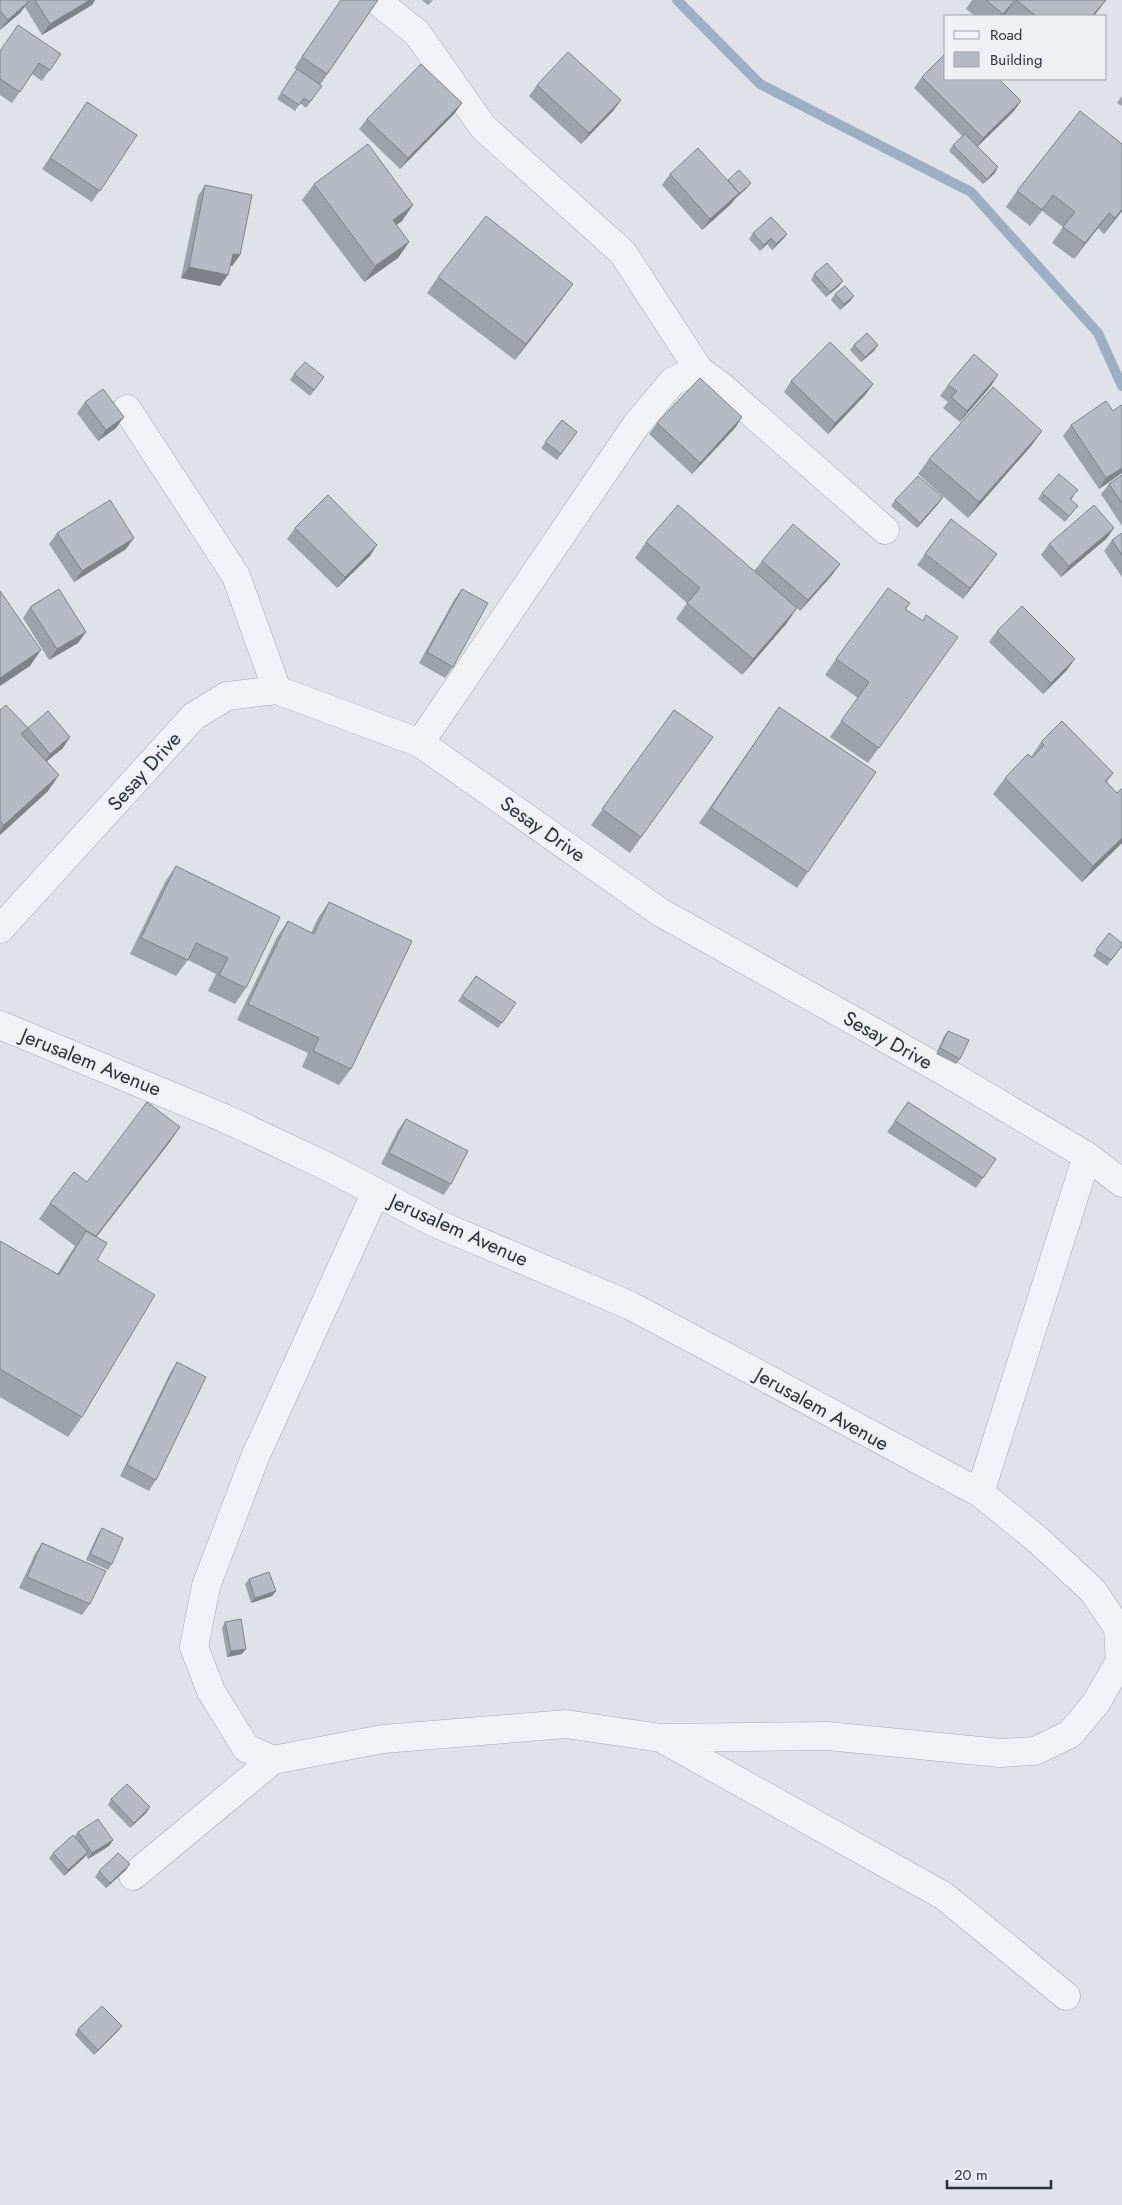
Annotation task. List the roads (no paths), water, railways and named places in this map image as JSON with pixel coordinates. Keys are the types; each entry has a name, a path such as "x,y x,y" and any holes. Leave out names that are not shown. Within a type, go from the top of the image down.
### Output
{"street":[{"path":"376,0 417,33 483,127 623,253 700,370 721,386 885,530"},
{"path":"420,743 636,425 673,381 700,370"},
{"path":"127,409 236,576 277,690"},
{"name":"Sesay Drive","path":"0,929 194,716 227,696 277,690 420,743 660,912 956,1078 1087,1156 1122,1183"},
{"name":"Jerusalem Avenue","path":"0,1025 224,1118 328,1167 433,1222 629,1305 980,1493 1037,1539 1092,1591 1118,1628 1120,1661 1096,1703 1070,1734 1035,1751 1000,1753 828,1736 661,1738"},
{"path":"980,1493 1087,1156"},
{"path":"273,1760 246,1748 211,1691 194,1647 206,1586 255,1457 376,1192"},
{"path":"133,1876 273,1760 383,1739 566,1724 661,1738 944,1896 1066,1996"}],"waterway":[{"path":"677,0 760,84 971,192 1098,333 1122,386"}]}
